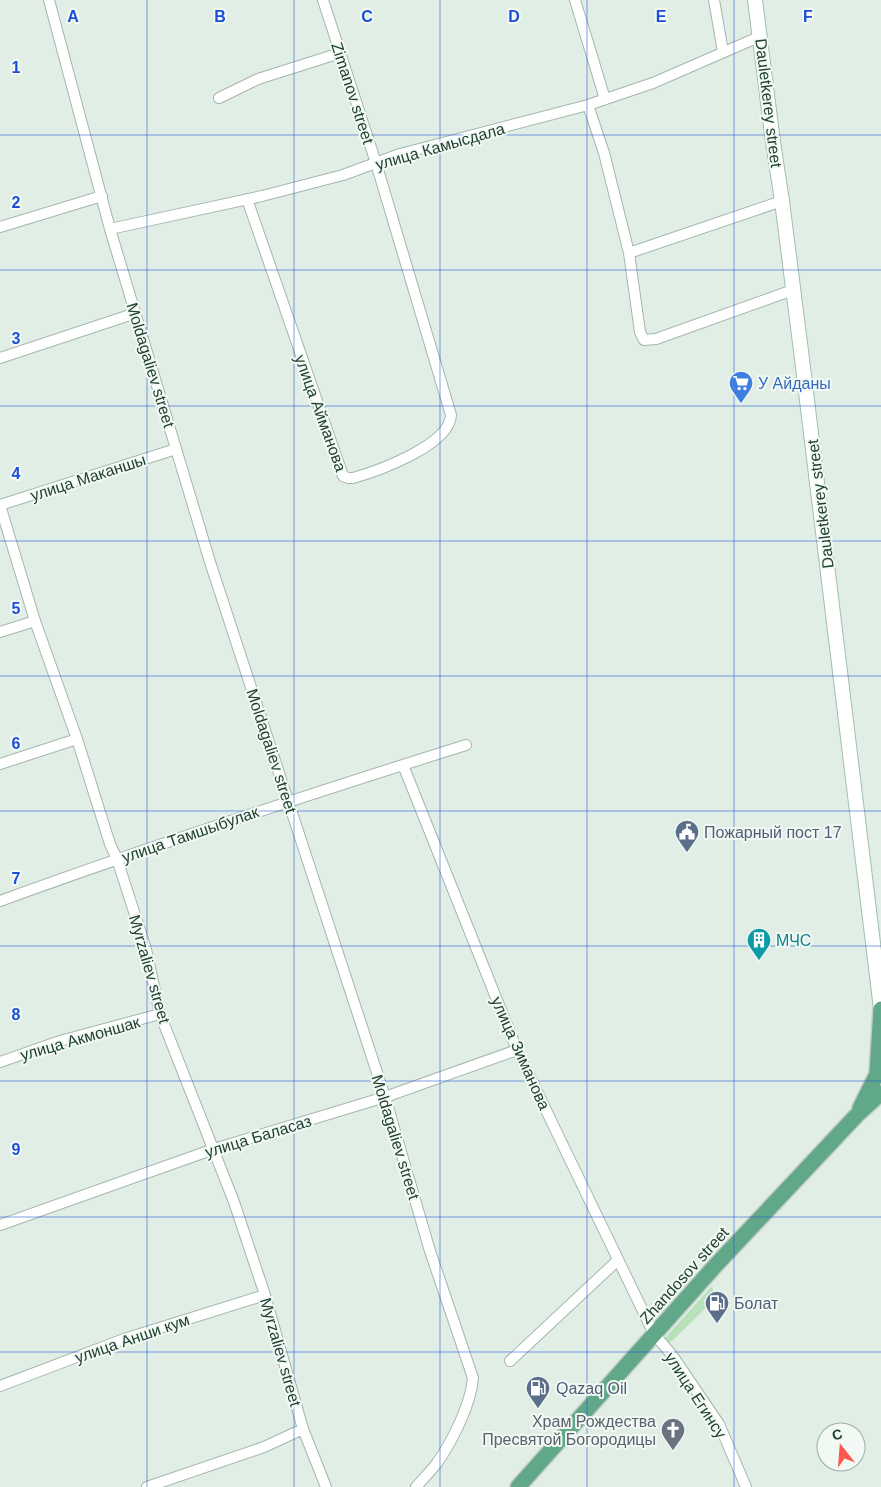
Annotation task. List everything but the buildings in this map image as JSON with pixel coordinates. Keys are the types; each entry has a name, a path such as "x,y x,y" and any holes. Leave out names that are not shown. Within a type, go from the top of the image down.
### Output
{"main road":[{"name":"Dauletkerey street","path":"756,0 772,142 782,201 881,1009"},
{"path":"856,1116 877,1074 881,1009"},
{"name":"Zhandosov street","path":"518,1487 722,1259 856,1116 881,1093"}],"street":[{"name":"Moldagaliev street","path":"49,0 110,229 210,562 385,1097 430,1251 473,1378 472,1391 459,1425 437,1462 416,1487"},
{"name":"Zimanov street","path":"322,0 376,163 400,244"},
{"path":"575,0 605,99"},
{"path":"714,0 723,52"},
{"name":"улица Камысдала","path":"110,229 247,199 343,175 400,154 588,105 652,83 761,36"},
{"path":"220,98 258,79 340,53"},
{"path":"588,105 604,153 629,253 640,332 644,340 656,338 793,290"},
{"path":"0,227 102,196"},
{"name":"улица Айманова","path":"247,199 344,478 360,476 387,467 413,455 435,439 451,420 400,244"},
{"path":"629,253 782,201"},
{"path":"0,358 136,313"},
{"name":"улица Маканшы","path":"0,505 176,449"},
{"name":"Myrzaliev street","path":"0,505 34,621 77,739 146,949 160,1014 234,1202 265,1296 303,1429 326,1487"},
{"path":"0,632 34,621"},
{"path":"0,764 77,739"},
{"name":"улица Тамшыбулак","path":"0,900 288,802 466,746"},
{"name":"улица Зиманова","path":"403,765 517,1050 654,1334"},
{"name":"улица Акмоншак","path":"0,1062 60,1041 160,1014"},
{"name":"улица Баласаз","path":"0,1225 214,1149 385,1097 517,1050"},
{"path":"510,1361 618,1260"},
{"name":"улица Анши кум","path":"0,1386 124,1339 265,1296"},
{"name":"улица Егинсу","path":"654,1334 672,1355 719,1424 746,1487"},
{"path":"147,1487 264,1447 303,1429"}],"green space":[{"path":"712,1286 715,1299 672,1341 667,1344 664,1342 665,1338"}],"place":[{"name":"У Айданы","path":"741,404"},
{"name":"Пожарный пост 17","path":"687,853"},
{"name":"МЧС","path":"759,961"},
{"name":"Болат","path":"717,1324"},
{"name":"Qazaq Oil","path":"538,1409"},
{"name":"Храм Рождества Пресвятой Богородицы","path":"673,1451"}]}
